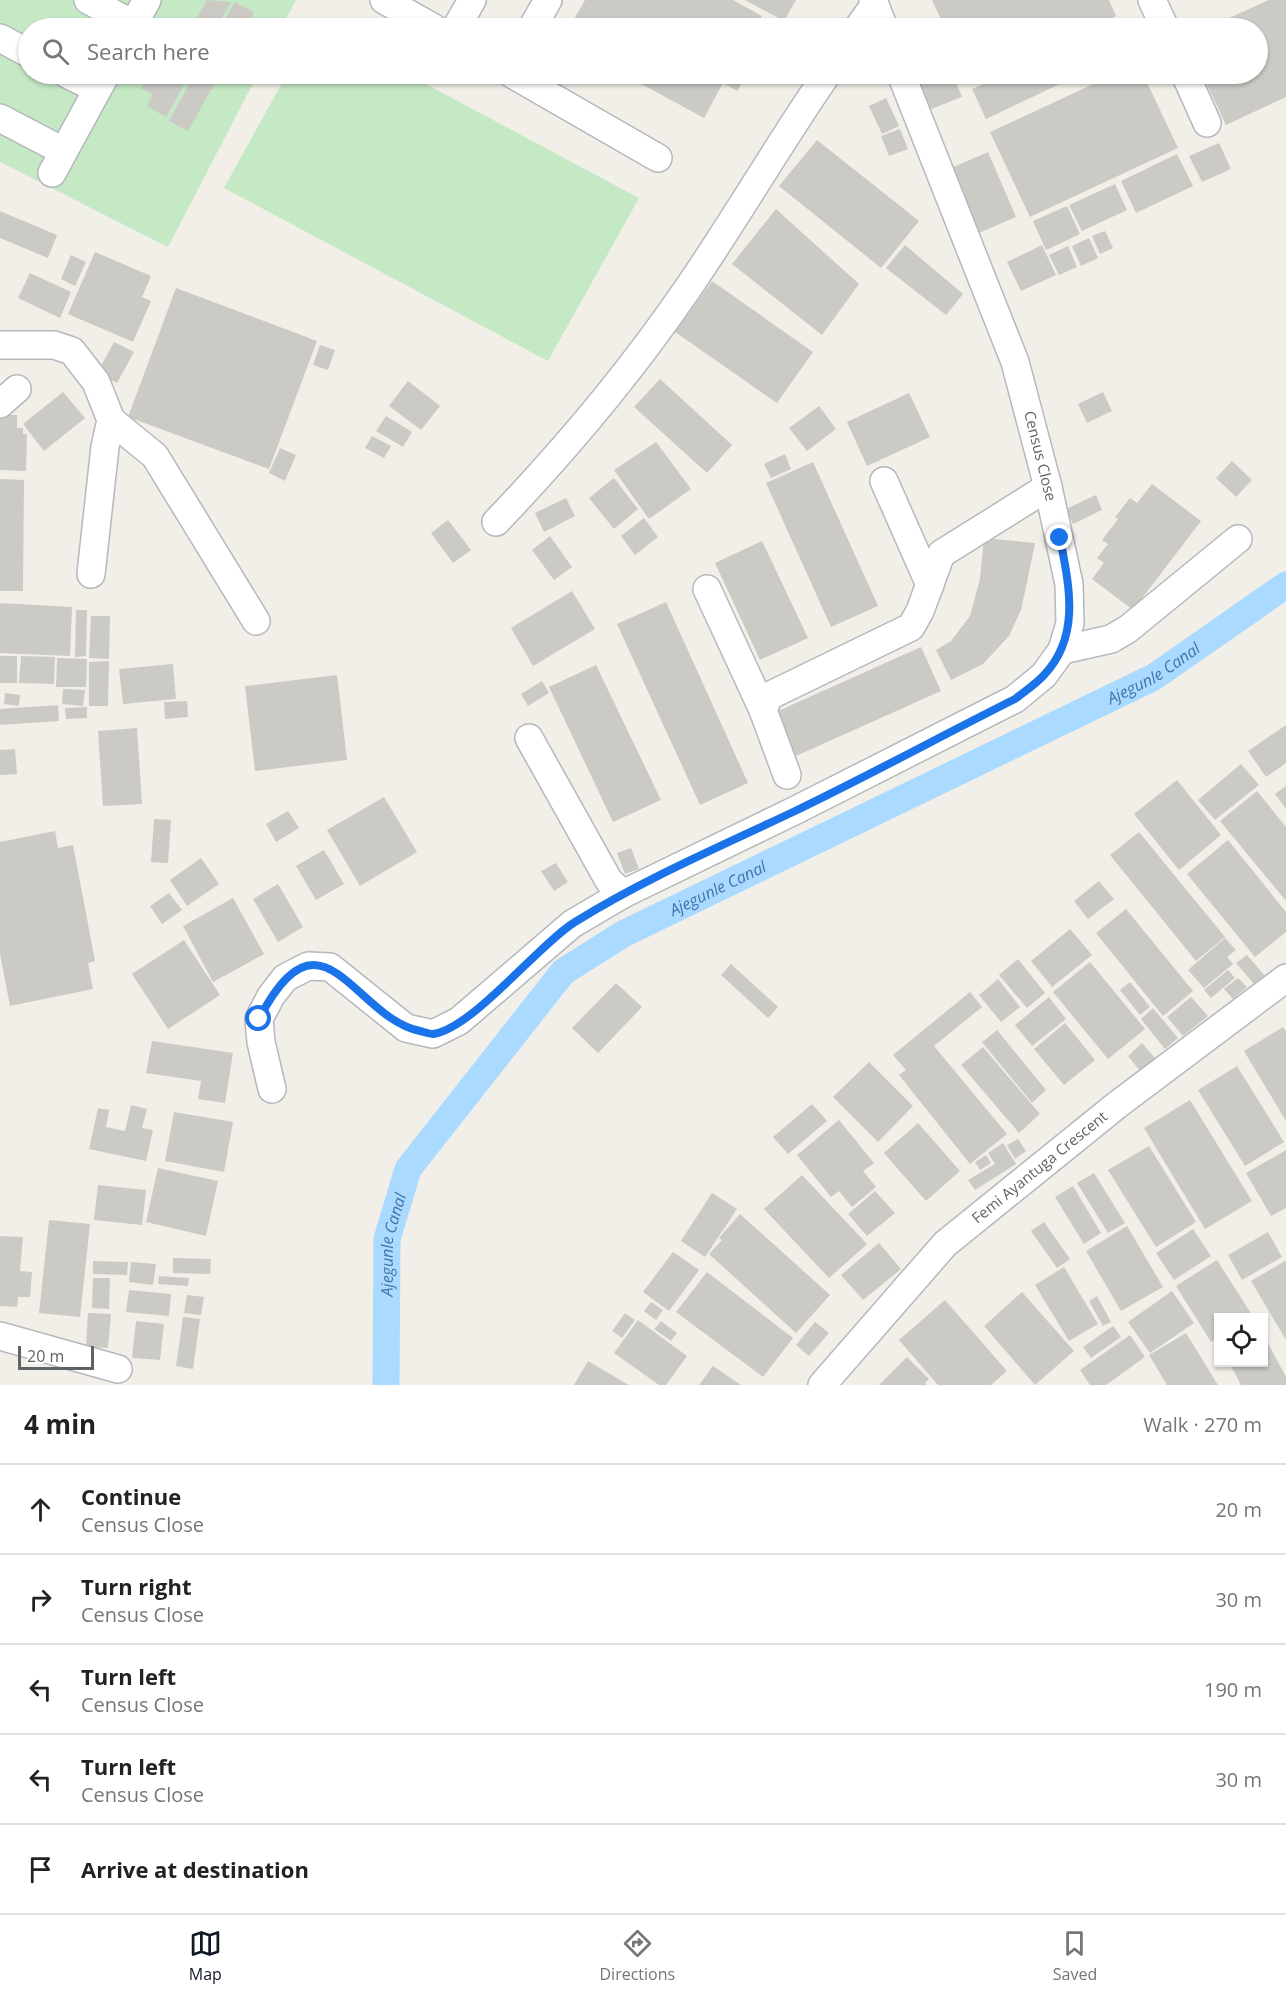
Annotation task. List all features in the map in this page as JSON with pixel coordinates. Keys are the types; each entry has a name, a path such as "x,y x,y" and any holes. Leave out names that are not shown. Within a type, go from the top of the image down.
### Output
{"street":[{"path":"88,0 118,18"},
{"path":"137,18 147,0"},
{"path":"384,0 416,18"},
{"path":"462,18 472,0"},
{"path":"538,18 548,0"},
{"path":"1152,0 1160,18"},
{"path":"0,38 18,48"},
{"path":"0,118 57,162 100,84"},
{"path":"529,84 658,158"},
{"path":"496,522 560,456 615,387 686,291 821,84"},
{"name":"Census Close","path":"272,1089 261,1042 259,1019 285,978 308,966 330,967 405,1028 433,1034 459,1021 572,924 623,894 796,810 1015,699 1044,675 1062,651 1070,624 1069,584 1048,487 1011,353 905,84"},
{"path":"1189,84 1207,123"},
{"path":"0,345 54,345 72,351 96,382 111,420 155,456 256,621"},
{"path":"92,574 103,459 111,420"},
{"path":"884,481 930,585"},
{"path":"763,710 769,696 782,688 910,627 942,554 1048,487"},
{"path":"1062,651 1112,639 1128,629 1238,539"},
{"path":"707,589 763,710 787,775"},
{"path":"529,738 609,881 623,894"},
{"name":"Femi Ayantuga Crescent","path":"822,1385 945,1244 1117,1105 1286,978"},
{"path":"0,1336 118,1369"}],"green space":[{"path":"0,0 296,0 286,18 18,18 18,84 253,84 168,247 0,162"},
{"path":"281,84 426,84 639,198 548,361 224,188"}],"building":[{"path":"207,0 231,2 222,18 197,18"},
{"path":"585,0 733,0 762,16 761,18 575,18"},
{"path":"745,0 796,0 786,18 778,18"},
{"path":"932,0 1109,0 1116,16 1112,18 940,18"},
{"path":"1269,0 1286,0 1286,97 1226,125 1207,84 1268,84 1268,18 1229,18"},
{"path":"235,2 254,12 251,18 226,18"},
{"path":"143,84 184,84 166,117 147,106 153,95 141,88"},
{"path":"189,84 214,84 188,131 169,121"},
{"path":"641,84 722,84 704,118"},
{"path":"725,84 741,84 737,91"},
{"path":"915,84 957,84 962,97 926,111"},
{"path":"983,84 1060,84 986,119 972,89"},
{"path":"1093,84 1148,84 1178,148 1030,217 990,132"},
{"path":"886,98 899,126 882,134 869,106"},
{"path":"900,129 908,149 889,156 881,136"},
{"path":"817,140 919,221 881,268 779,186"},
{"path":"1219,143 1231,169 1202,182 1189,156"},
{"path":"988,152 1016,217 979,233 951,168"},
{"path":"1177,154 1193,186 1136,213 1121,181"},
{"path":"1115,184 1127,210 1082,231 1069,205"},
{"path":"1067,206 1080,234 1046,250 1033,221"},
{"path":"776,209 859,284 822,335 732,264"},
{"path":"0,211 57,235 48,258 0,238"},
{"path":"1105,231 1113,248 1100,254 1092,236"},
{"path":"1089,238 1098,258 1081,266 1072,246"},
{"path":"905,245 963,294 946,315 886,268"},
{"path":"1042,245 1056,275 1021,291 1007,262"},
{"path":"1068,246 1077,267 1059,275 1049,255"},
{"path":"95,252 151,276 142,297 151,301 133,342 68,314"},
{"path":"71,255 86,262 75,286 61,279"},
{"path":"30,273 71,292 60,318 18,298"},
{"path":"712,281 813,352 777,403 675,332"},
{"path":"176,288 317,341 269,469 128,417"},
{"path":"114,342 134,352 117,383 97,373"},
{"path":"320,345 335,350 328,370 313,365"},
{"path":"660,379 732,445 707,473 634,407"},
{"path":"408,381 440,406 421,430 389,406"},
{"path":"63,392 85,418 44,451 23,424"},
{"path":"1103,392 1112,411 1087,423 1078,404"},
{"path":"909,393 930,437 867,466 847,422"},
{"path":"819,406 836,429 807,451 789,428"},
{"path":"0,415 17,415 17,428 23,428 23,434 27,434 26,471 0,470"},
{"path":"386,416 412,432 403,447 376,431"},
{"path":"372,436 391,446 384,458 365,448"},
{"path":"656,442 691,489 649,519 614,470"},
{"path":"280,448 296,455 285,481 269,473"},
{"path":"785,454 791,469 771,478 764,464"},
{"path":"1232,461 1252,480 1236,497 1216,478"},
{"path":"813,462 878,606 831,627 766,483"},
{"path":"614,478 638,509 614,529 589,498"},
{"path":"0,479 24,480 23,591 0,591"},
{"path":"1152,484 1201,521 1133,610 1092,579 1104,563 1097,558 1108,544 1102,540 1118,519 1115,517 1130,498 1137,503"},
{"path":"1096,495 1102,510 1073,524 1066,509"},
{"path":"566,498 575,516 544,532 535,513"},
{"path":"644,518 658,537 635,555 621,536"},
{"path":"448,520 471,550 453,563 431,533"},
{"path":"550,536 572,567 554,580 532,550"},
{"path":"984,538 1035,543 1021,610 1009,636 983,664 951,680 936,650 951,641 970,616 980,579"},
{"path":"762,541 808,638 760,660 715,563"},
{"path":"572,591 595,629 533,666 511,628"},
{"path":"666,602 748,783 700,805 617,624"},
{"path":"0,603 72,607 70,656 0,653"},
{"path":"76,610 87,610 86,656 75,657"},
{"path":"91,616 110,616 109,659 89,658"},
{"path":"921,647 941,691 796,756 776,712"},
{"path":"0,656 17,656 17,683 0,683"},
{"path":"21,656 55,657 54,684 19,683"},
{"path":"57,658 87,659 86,687 56,687"},
{"path":"109,661 108,706 89,706 89,662"},
{"path":"173,664 176,699 123,704 119,669"},
{"path":"596,665 661,800 613,822 549,687"},
{"path":"337,675 347,760 255,771 245,686"},
{"path":"542,681 549,693 528,706 521,694"},
{"path":"63,689 85,690 83,706 62,704"},
{"path":"5,693 20,695 19,706 4,704"},
{"path":"187,701 188,717 165,719 164,702"},
{"path":"58,705 59,721 0,725 0,709"},
{"path":"87,707 87,718 66,719 65,708"},
{"path":"1286,725 1286,763 1266,777 1248,751"},
{"path":"137,728 142,804 103,806 98,731"},
{"path":"15,749 17,774 0,775 0,750"},
{"path":"1241,764 1259,785 1215,820 1198,800"},
{"path":"1177,780 1221,835 1179,870 1134,814"},
{"path":"1286,786 1286,809 1275,794"},
{"path":"1257,791 1286,827 1286,901 1220,821"},
{"path":"384,797 417,852 360,886 327,830"},
{"path":"288,811 299,828 276,842 266,824"},
{"path":"154,819 171,820 168,863 151,862"},
{"path":"55,831 58,848 73,845 95,961 88,963 93,989 10,1006 0,954 0,842"},
{"path":"1139,832 1225,937 1196,961 1110,855"},
{"path":"1228,840 1286,912 1286,932 1255,957 1187,874"},
{"path":"631,848 639,869 625,874 617,853"},
{"path":"324,850 344,884 316,900 296,866"},
{"path":"201,858 219,884 187,906 170,880"},
{"path":"556,863 568,882 554,891 541,871"},
{"path":"1099,881 1114,899 1088,919 1074,901"},
{"path":"278,884 303,927 278,942 253,899"},
{"path":"169,893 182,910 162,924 150,906"},
{"path":"233,898 264,954 213,982 183,926"},
{"path":"1126,909 1193,991 1163,1016 1096,933"},
{"path":"1070,929 1092,955 1052,987 1031,961"},
{"path":"1225,938 1236,950 1227,957 1233,964 1204,988 1188,970"},
{"path":"184,940 220,995 168,1029 132,974"},
{"path":"1247,955 1265,976 1254,984 1236,963"},
{"path":"1018,959 1045,993 1027,1008 999,975"},
{"path":"1090,962 1145,1029 1108,1059 1053,992"},
{"path":"731,964 778,1007 768,1018 721,975"},
{"path":"1228,970 1235,978 1211,998 1204,990"},
{"path":"1238,978 1247,987 1233,999 1224,989"},
{"path":"998,979 1020,1007 1001,1022 979,995"},
{"path":"1130,982 1150,1007 1140,1015 1120,990"},
{"path":"616,983 642,1007 598,1053 572,1028"},
{"path":"970,992 982,1007 934,1046 1007,1134 970,1164 899,1075 906,1070 893,1055"},
{"path":"1049,997 1066,1019 1032,1046 1015,1025"},
{"path":"1191,997 1208,1016 1183,1036 1167,1017"},
{"path":"1153,1008 1178,1038 1165,1049 1141,1019"},
{"path":"1065,1023 1095,1060 1064,1085 1034,1049"},
{"path":"1283,1027 1286,1031 1286,1121 1244,1051"},
{"path":"997,1030 1046,1090 1032,1103 982,1042"},
{"path":"152,1041 233,1053 225,1103 198,1099 201,1081 146,1073"},
{"path":"1142,1043 1156,1059 1141,1072 1128,1056"},
{"path":"983,1047 1040,1114 1019,1133 961,1065"},
{"path":"869,1062 913,1106 878,1142 833,1097"},
{"path":"1237,1066 1284,1142 1245,1166 1198,1090"},
{"path":"1190,1100 1252,1201 1205,1229 1144,1128"},
{"path":"812,1104 827,1121 788,1154 773,1137"},
{"path":"131,1105 147,1109 142,1128 153,1130 146,1161 89,1149 98,1108 109,1110 106,1127 125,1131"},
{"path":"174,1112 233,1122 224,1172 165,1161"},
{"path":"839,1120 874,1163 863,1171 876,1187 852,1207 839,1191 831,1197 797,1155"},
{"path":"918,1123 960,1171 926,1201 884,1153"},
{"path":"1018,1139 1026,1151 1015,1159 1007,1145"},
{"path":"1003,1143 1016,1164 975,1190 968,1180 995,1164 988,1153"},
{"path":"1149,1146 1196,1222 1156,1247 1108,1170"},
{"path":"1286,1150 1286,1208 1271,1216 1246,1173"},
{"path":"986,1155 991,1163 980,1170 975,1162"},
{"path":"158,1168 218,1181 206,1236 146,1222"},
{"path":"1094,1173 1125,1223 1108,1233 1077,1183"},
{"path":"802,1175 867,1244 829,1278 764,1209"},
{"path":"98,1185 146,1190 142,1225 94,1220"},
{"path":"1073,1186 1101,1233 1084,1244 1055,1197"},
{"path":"875,1191 895,1213 867,1236 848,1214"},
{"path":"712,1193 737,1209 705,1257 681,1241"},
{"path":"740,1214 830,1295 796,1333 709,1254 722,1240 719,1238"},
{"path":"49,1220 90,1224 80,1317 39,1313"},
{"path":"1044,1222 1070,1259 1057,1268 1031,1231"},
{"path":"1127,1226 1163,1287 1121,1311 1086,1251"},
{"path":"1193,1229 1211,1256 1174,1280 1156,1253"},
{"path":"1268,1232 1282,1257 1242,1280 1228,1255"},
{"path":"0,1236 23,1237 20,1271 32,1272 30,1297 18,1297 17,1307 0,1306"},
{"path":"879,1243 901,1269 863,1300 841,1275"},
{"path":"673,1252 699,1270 669,1311 643,1292"},
{"path":"173,1258 211,1259 210,1274 173,1273"},
{"path":"1217,1260 1251,1313 1214,1313 1214,1340 1211,1342 1176,1286"},
{"path":"93,1261 128,1262 127,1275 93,1274"},
{"path":"131,1262 156,1264 153,1285 129,1282"},
{"path":"1286,1262 1286,1340 1251,1281"},
{"path":"1064,1267 1098,1324 1069,1341 1035,1285"},
{"path":"707,1272 793,1338 763,1377 676,1312"},
{"path":"159,1276 189,1278 188,1286 158,1284"},
{"path":"93,1278 110,1278 109,1309 92,1308"},
{"path":"129,1290 171,1294 169,1316 126,1312"},
{"path":"1172,1291 1194,1323 1150,1353 1128,1322"},
{"path":"1022,1292 1074,1351 1035,1385 984,1326"},
{"path":"187,1295 204,1297 201,1315 184,1313"},
{"path":"1097,1296 1111,1322 1103,1326 1089,1301"},
{"path":"945,1300 1007,1371 991,1385 938,1385 899,1340"},
{"path":"651,1302 663,1310 656,1320 644,1311"},
{"path":"88,1313 111,1314 108,1348 86,1347"},
{"path":"625,1313 635,1320 622,1338 612,1331"},
{"path":"183,1317 200,1319 193,1369 176,1366"},
{"path":"638,1320 687,1356 666,1385 659,1385 614,1353"},
{"path":"136,1321 164,1324 160,1360 132,1358"},
{"path":"661,1321 677,1333 671,1341 654,1329"},
{"path":"815,1322 829,1333 809,1356 796,1345"},
{"path":"1113,1326 1121,1337 1091,1358 1083,1347"},
{"path":"1186,1333 1218,1385 1167,1385 1149,1355"},
{"path":"1130,1335 1145,1357 1106,1385 1090,1385 1080,1370"},
{"path":"1268,1343 1286,1377 1286,1385 1241,1385 1232,1367 1268,1367"},
{"path":"907,1357 929,1379 925,1383 927,1385 879,1385"},
{"path":"588,1361 629,1385 574,1385"},
{"path":"713,1366 741,1385 699,1385"}],"waterway":[{"name":"Ajegunle Canal","path":"386,1385 387,1239 408,1169 563,972 623,934 1154,677 1286,585"}],"route":[{"path":"259,1019 271,996 285,978 308,966 330,967 405,1028 433,1034 459,1021 572,924 623,894 796,810 1015,699 1044,675 1062,651 1070,624 1069,584 1060,538"}]}
